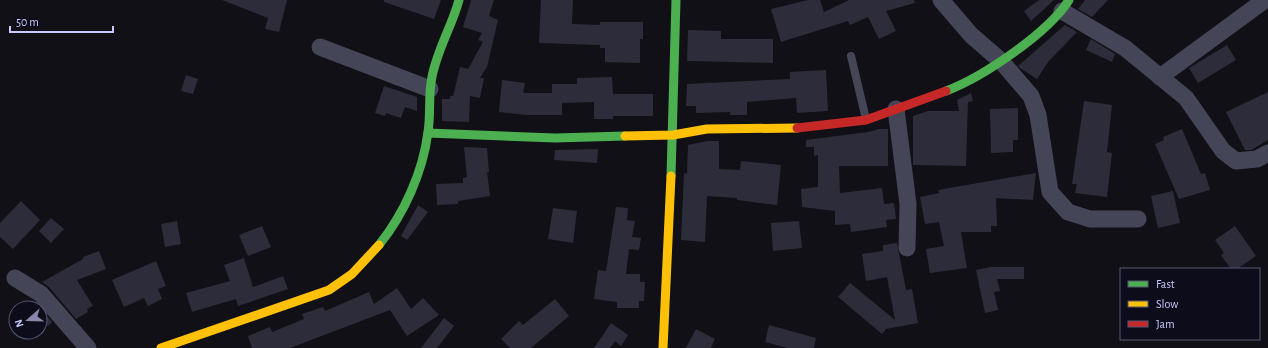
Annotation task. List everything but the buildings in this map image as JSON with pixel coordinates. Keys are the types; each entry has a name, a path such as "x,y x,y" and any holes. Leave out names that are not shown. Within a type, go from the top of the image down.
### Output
{"street":[{"path":"161,348 302,300 334,287 360,266 383,240 408,196 421,167 428,133 432,75 459,0"},
{"path":"663,348 673,135 676,0"},
{"path":"941,0 971,35 1001,61 1031,96 1038,115 1050,192 1068,212 1090,219 1138,219"},
{"path":"1160,77 1265,0"},
{"path":"428,133 555,138 673,135 707,129 805,128 866,120 956,87 1009,57 1066,5 1124,48 1186,98 1223,151 1236,161 1257,159 1268,153"},
{"path":"320,47 430,89"},
{"path":"896,109 908,204 907,248"},
{"path":"15,278 41,294 88,348"}],"lane":[{"path":"851,56 866,120"}],"traffic: fast":[{"path":"379,245 404,206 422,162 428,132 430,91 434,67 459,0"},
{"path":"671,176 676,0"},
{"path":"946,91 978,76 1014,53 1046,26 1069,0"},
{"path":"428,133 555,138 625,136"}],"traffic: slow":[{"path":"625,136 673,135 707,129 797,128"},
{"path":"663,348 671,176"},
{"path":"161,348 329,290 352,274 379,245"}],"traffic: jam":[{"path":"797,128 866,120 946,91"}]}
